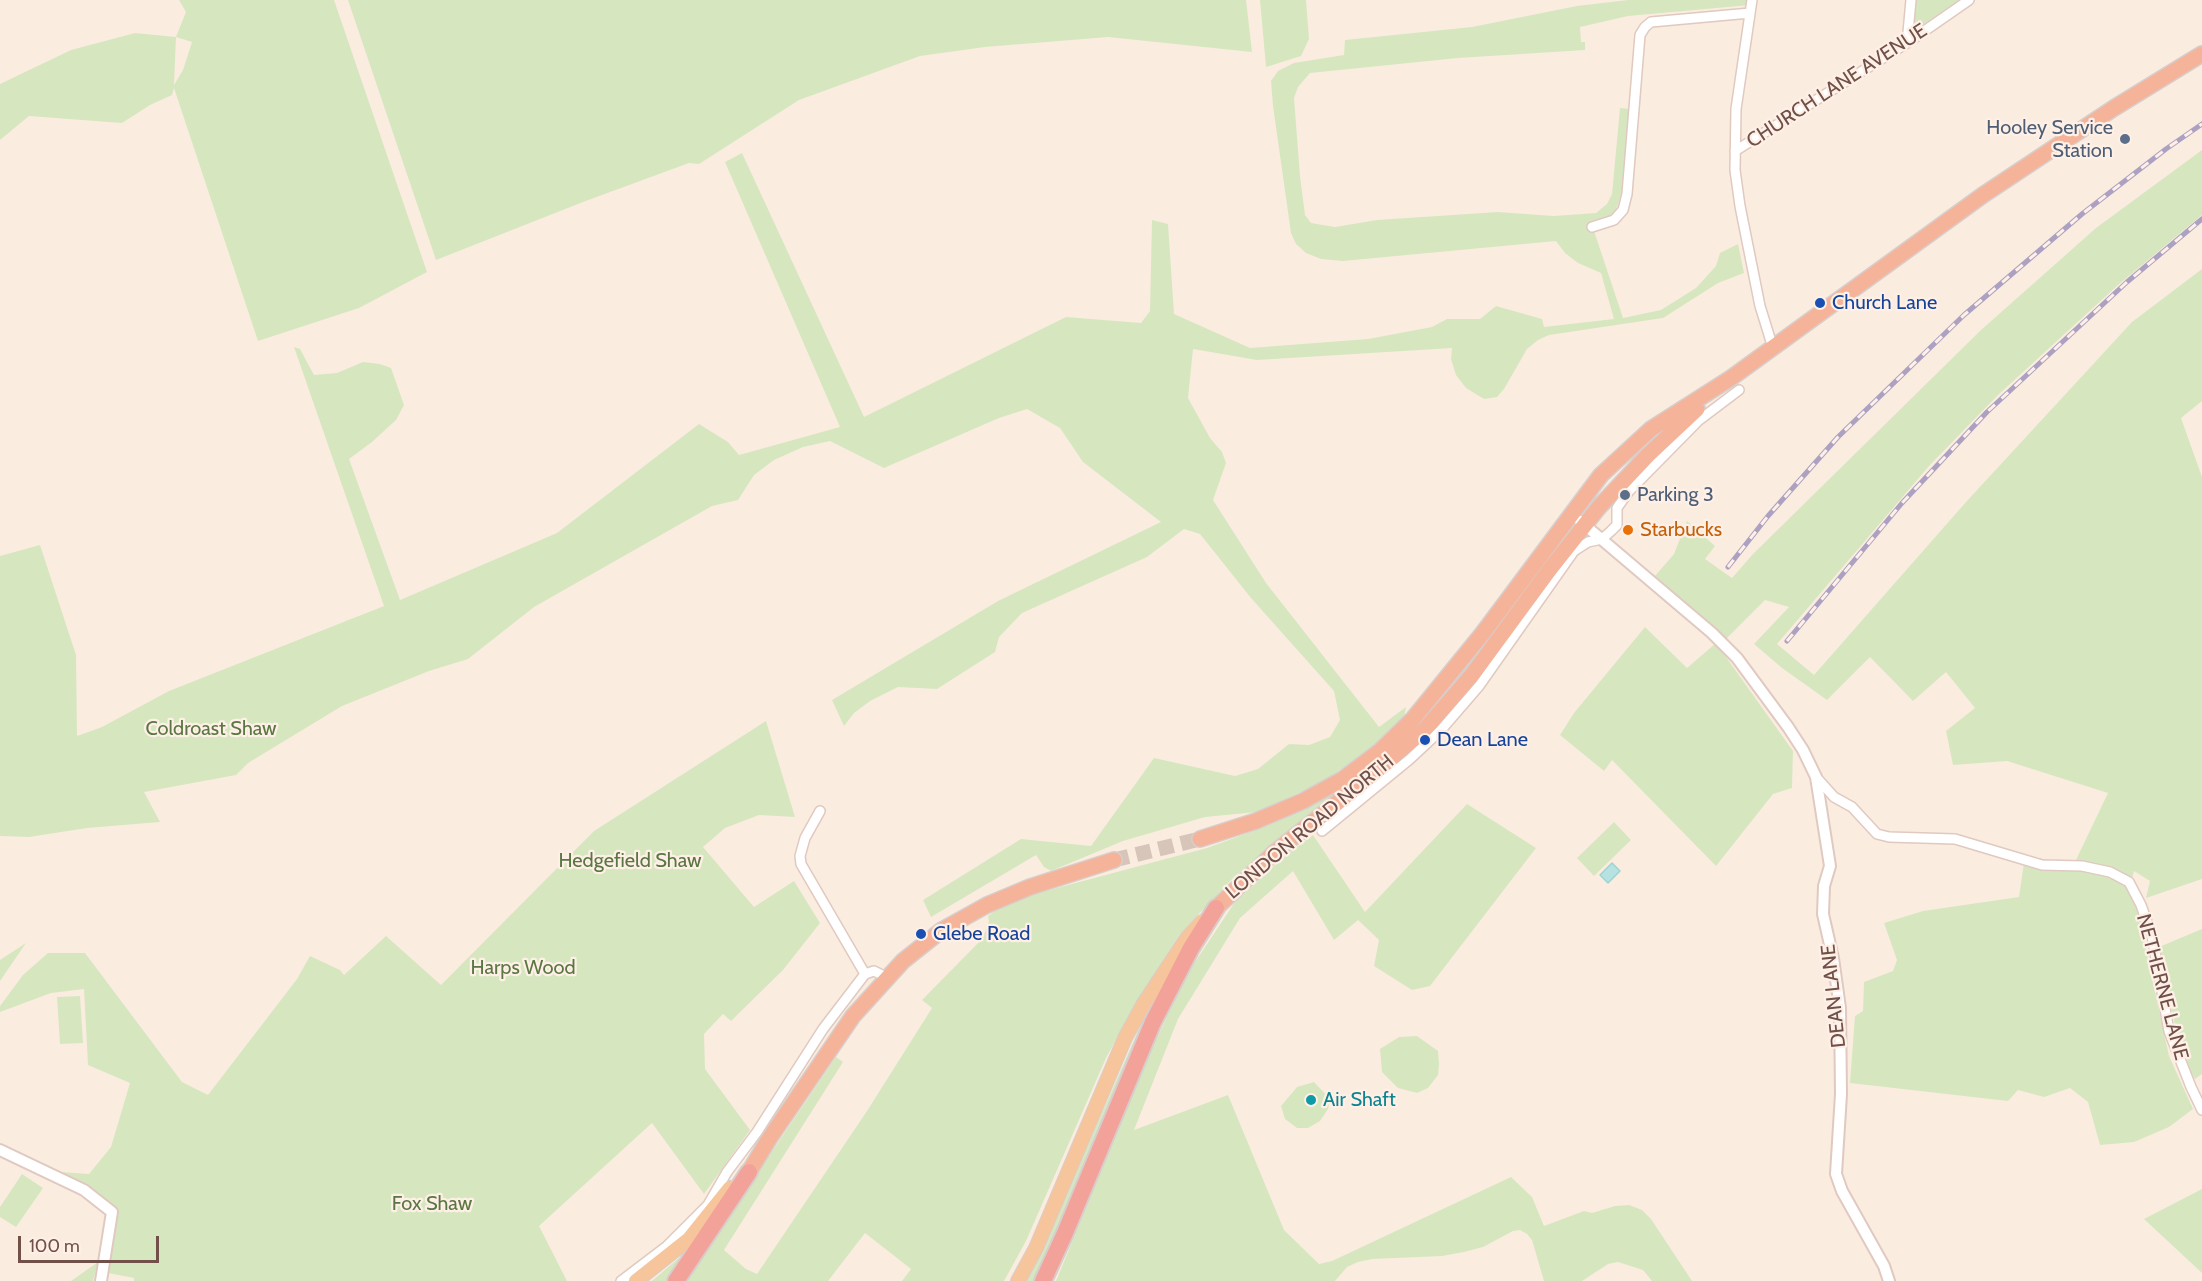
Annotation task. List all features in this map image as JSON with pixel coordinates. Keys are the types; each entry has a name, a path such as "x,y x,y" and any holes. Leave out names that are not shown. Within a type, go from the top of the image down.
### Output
{"highway":[{"path":"1735,384 1773,348 1983,195 2114,108 2202,54"},
{"name":"LONDON ROAD NORTH","path":"1216,908 1275,852 1425,729 1472,675 1584,525 1644,466 1735,384"},
{"name":"LONDON ROAD NORTH","path":"1200,839 1256,821 1303,801 1343,779 1380,751 1413,719 1484,633 1601,475 1652,429 1735,384"},
{"path":"676,1281 836,1038 886,977 928,940 987,905 1030,887 1114,860"},
{"path":"1043,1281 1153,1022 1191,948 1216,908"}],"main road":[{"name":"LONDON ROAD NORTH","path":"1018,1281 1036,1248 1122,1047 1143,1005 1187,938 1216,908"},
{"path":"636,1281 688,1239 731,1187 749,1172"}],"street":[{"path":"1752,0 1736,110 1735,170 1760,306 1773,348"},
{"path":"1907,43 1911,0"},
{"name":"CHURCH LANE AVENUE","path":"1736,151 1907,43 1969,0"},
{"path":"1592,227 1614,220 1623,210 1627,194 1640,35 1651,22 1750,13"},
{"path":"1560,556 1588,542 1602,539 1617,525 1617,508 1644,466"},
{"name":"DEAN LANE","path":"1572,513 1712,633 1737,658 1788,727 1803,750 1816,777 1830,866 1824,886 1823,914 1833,958 1839,1008 1841,1094 1836,1174 1842,1191 1884,1266 1889,1281"},
{"name":"LONDON ROAD NORTH","path":"1322,831 1410,759 1441,730 1479,686 1574,551"},
{"name":"NETHERNE LANE","path":"1816,777 1834,797 1852,807 1877,834 1889,837 1955,839 2042,865 2082,867 2110,872 2129,882 2141,904 2152,936 2169,1031 2202,1110"},
{"path":"820,811 805,838 800,856 801,864 865,974"},
{"path":"621,1281 668,1246 708,1205 727,1172 757,1132 823,1029 865,974 874,971 886,977"},
{"path":"0,1150 84,1190 112,1212 101,1281"}],"green space":[{"path":"179,0 334,0 427,272 359,308 258,341 174,88 172,95 150,105 122,123 29,116 0,140 0,84 71,50 135,33 176,37 186,12","holes":["176,37 192,42 183,70 174,85"]},
{"path":"348,0 1246,0 1252,52 1108,37 985,47 920,56 799,100 699,164 689,163 436,260"},
{"path":"1260,0 1306,0 1309,39 1301,56 1266,67"},
{"name":"Coldroast Shaw","path":"1628,0 1750,0 1750,5 1628,16 1580,27 1581,42 1585,42 1585,50 1458,58 1310,73 1298,87 1294,98 1305,215 1311,223 1335,227 1377,220 1498,212 1554,216 1596,213 1607,204 1612,194 1620,108 1629,109 1622,191 1618,204 1615,212 1607,220 1592,225 1623,318 1661,310 1696,288 1716,266 1720,253 1738,244 1744,273 1718,283 1663,318 1549,335 1538,340 1527,349 1497,397 1484,399 1466,388 1456,375 1451,359 1452,348 1257,360 1193,349 1188,398 1210,438 1222,452 1226,463 1213,500 1266,583 1379,727 1406,707 1404,718 1366,753 1318,784 1257,812 1205,817 1123,841 1051,871 1044,867 1036,855 931,917 923,900 1021,839 1091,846 1154,758 1235,776 1258,769 1289,744 1309,745 1330,737 1340,720 1334,691 1251,598 1200,534 1184,529 1147,557 1022,613 999,637 995,652 937,689 898,687 870,701 854,713 844,726 832,700 998,601 1161,522 1083,462 1060,428 1027,409 999,418 884,468 830,441 803,447 774,460 754,475 738,500 712,506 534,607 468,659 429,671 342,706 248,763 236,775 144,792 160,822 87,828 29,837 0,836 0,556 40,545 76,655 77,736 102,727 169,691 384,606 294,347 300,349 314,375 337,373 363,362 391,368 404,405 396,420 349,459 400,600 557,533 699,424 728,442 739,455 840,427 725,162 742,153 864,417 1066,317 1141,323 1150,311 1152,220 1168,224 1174,314 1250,348 1368,339 1432,327 1447,319 1480,319 1496,306 1542,319 1544,327 1614,319 1601,273 1578,263 1565,253 1556,241 1343,261 1321,259 1306,253 1296,244 1291,233 1271,81 1278,71 1294,63 1344,55 1345,40 1472,27 1577,6"},
{"path":"1915,0 1959,0 1914,31"},
{"path":"2202,150 2202,215 2118,285 1998,395 1929,466 1777,644 1814,675 1966,502 2132,322 2202,269 2202,401 2181,418 2202,477 2202,879 2146,898 2150,881 2134,871 2130,886 2141,908 2145,946 2169,1056 2193,1109 2169,1127 2134,1142 2100,1145 2088,1102 2070,1088 2044,1097 2018,1090 2008,1101 1850,1083 1855,1016 1863,1011 1864,982 1893,971 1897,960 1884,923 1923,911 2019,897 2025,856 2074,864 2108,793 2007,761 1953,765 1946,731 1975,708 1946,672 1913,701 1870,657 1827,700 1782,668 1754,644 1789,607 1765,600 1725,640 1655,576 1674,554 1687,521 1715,546 1705,559 1732,578 1753,554 1981,330 2096,228"},
{"path":"1645,627 1687,668 1716,643 1793,751 1792,788 1773,794 1716,866 1612,760 1604,771 1560,735 1574,713"},
{"path":"766,721 795,817 759,815 725,828 703,847 754,907 794,881 820,923 783,970 731,1021 723,1014 704,1034 705,1069 750,1130 704,1194 652,1123 539,1226 567,1281 134,1281 134,1278 108,1273 116,1210 93,1190 61,1172 89,1174 111,1147 130,1083 88,1065 84,989 51,993 0,1012 0,1006 23,975 48,953 85,953 182,1082 208,1095 297,979 310,956 340,970 344,975 386,936 441,985 594,831"},
{"path":"1352,781 1353,785 1315,811 1231,880 1179,935 1133,1008 1106,1058 1026,1241 1004,1281 902,1281 911,1269 865,1233 828,1281 684,1281 836,1057 843,1062 724,1250 746,1269 757,1274 867,1111 932,1008 922,1000 983,938 989,921 988,916 1008,901 1207,848 1267,826 1309,807"},
{"path":"1467,804 1536,848 1430,986 1412,990 1374,966 1379,940 1358,920 1334,940 1293,871 1240,918 1178,1019 1134,1130 1228,1095 1284,1230 1319,1264 1332,1261 1511,1177 1532,1197 1544,1226 1584,1211 1592,1213 1615,1206 1629,1205 1642,1210 1651,1219 1692,1281 1652,1281 1643,1270 1618,1262 1608,1264 1582,1281 1544,1281 1532,1240 1520,1230 1513,1231 1483,1247 1464,1252 1442,1256 1372,1259 1358,1262 1347,1267 1335,1281 1056,1281 1149,1055 1187,974 1235,902 1285,856 1313,835 1365,912"},
{"path":"1614,822 1631,840 1594,876 1577,858"},
{"path":"2202,929 2202,1074 2195,1079 2181,1054 2159,947"},
{"path":"26,943 0,981 0,960"},
{"path":"80,996 83,1043 60,1044 57,997"},
{"path":"1145,1022 1147,1023 1037,1277 1035,1281 1025,1281 1036,1263 1138,1031"},
{"path":"1417,1036 1438,1051 1439,1064 1438,1075 1428,1088 1417,1093 1398,1088 1382,1072 1380,1049 1399,1037"},
{"path":"1314,1082 1330,1099 1328,1109 1320,1121 1308,1128 1297,1128 1285,1119 1281,1106 1297,1087"},
{"path":"22,1174 43,1188 16,1227 0,1217 0,1207"},
{"path":"2202,1189 2202,1273 2144,1219"},
{"path":"693,1246 669,1281 651,1281 653,1280"},
{"path":"98,1262 93,1281 71,1281"}],"water":[{"path":"1612,863 1620,871 1608,883 1600,875"}],"tunnel":[{"path":"1114,860 1200,839"}],"railway":[{"path":"1728,567 1768,516 1838,437 1964,315 2082,214 2202,124"},
{"path":"1787,641 1902,503 1987,412 2127,282 2202,219"}],"place":[{"name":"Hooley Service Station","path":"2125,139"},
{"name":"Church Lane","path":"1820,303"},
{"name":"Parking 3","path":"1625,495"},
{"name":"Starbucks","path":"1628,530"},
{"name":"Dean Lane","path":"1425,740"},
{"name":"Glebe Road","path":"921,934"},
{"name":"Air Shaft","path":"1311,1100"}],"park label":[{"name":"Hedgefield Shaw","path":"630,861"},
{"name":"Harps Wood","path":"523,968"},
{"name":"Fox Shaw","path":"432,1204"}]}
